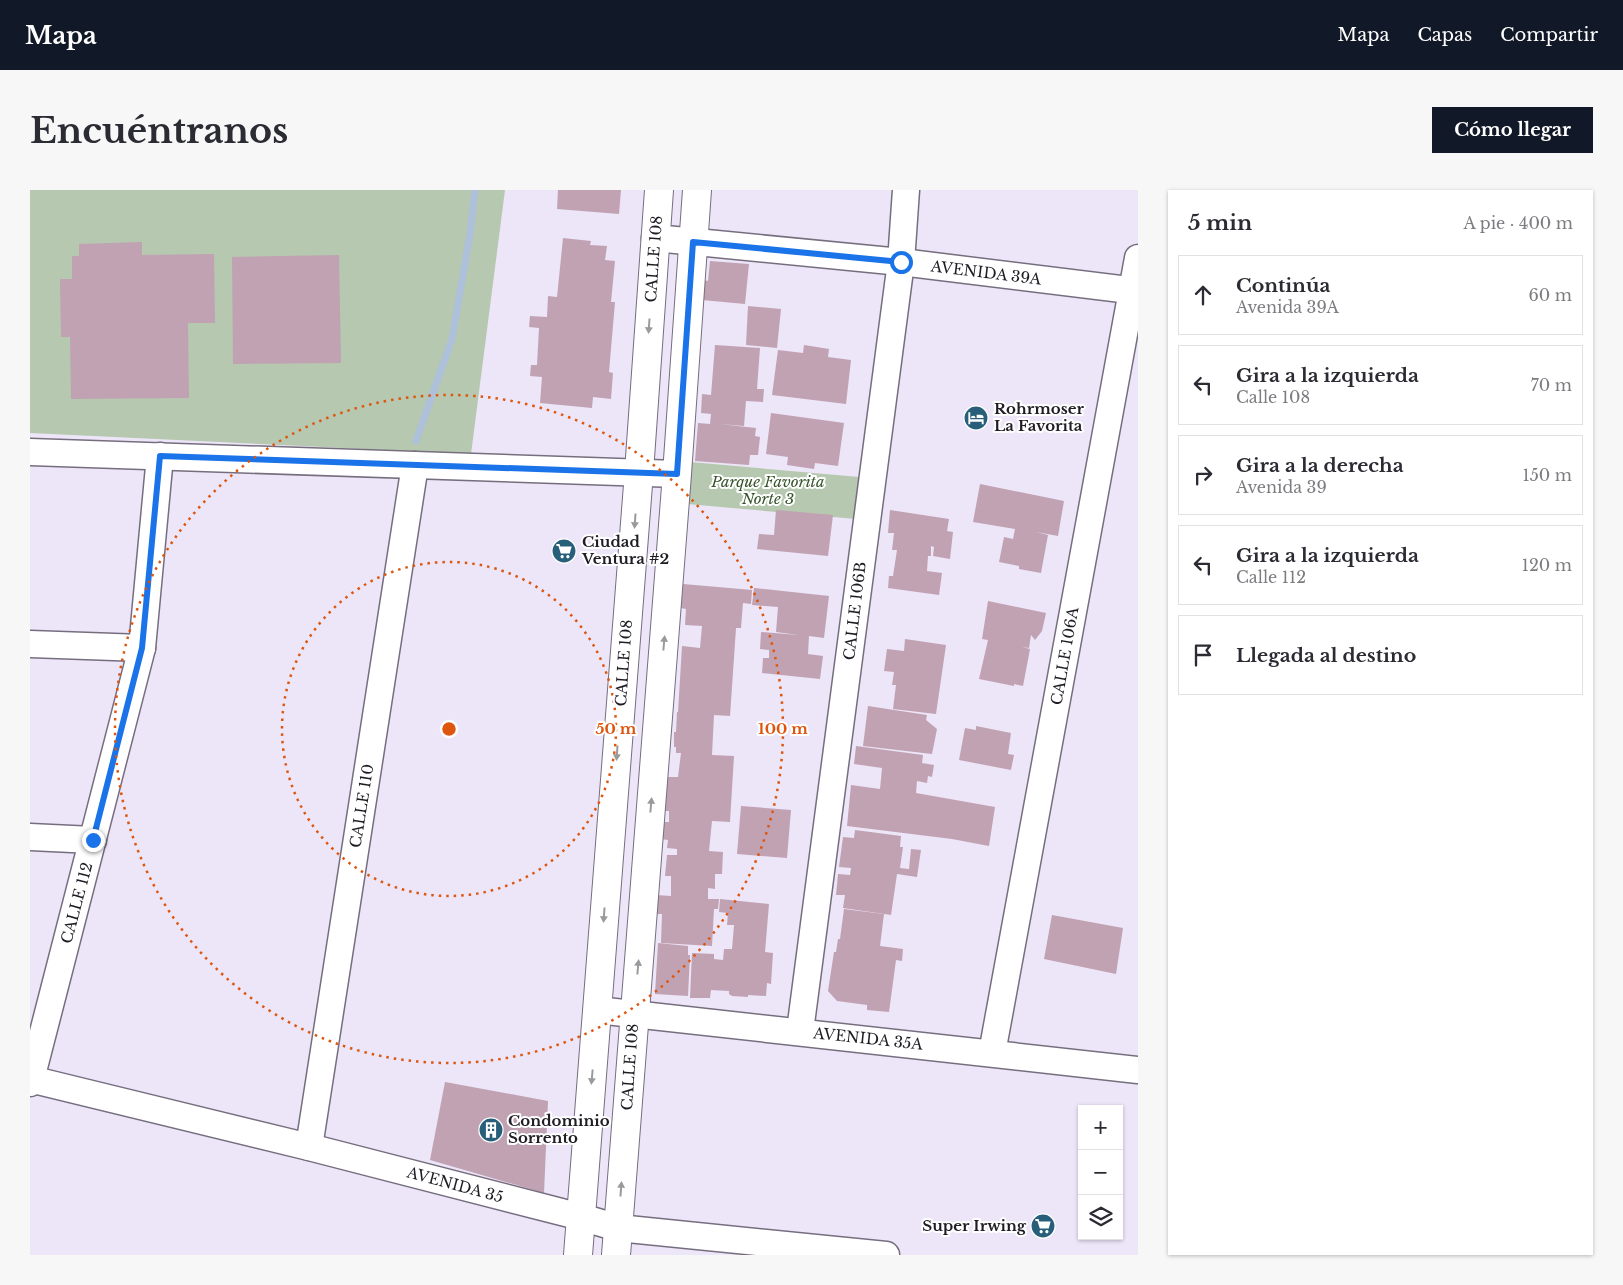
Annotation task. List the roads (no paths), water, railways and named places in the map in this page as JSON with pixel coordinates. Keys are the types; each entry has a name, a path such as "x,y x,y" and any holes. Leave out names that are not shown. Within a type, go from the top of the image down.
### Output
{"main road":[{"name":"CALLE 108","path":"578,1255 659,190"},
{"name":"CALLE 108","path":"616,1255 677,474 697,190"}],"street":[{"name":"CALLE 106B","path":"800,1031 901,262 906,190"},
{"name":"AVENIDA 39A","path":"655,238 901,262 1135,291"},
{"name":"CALLE 106A","path":"992,1053 1135,291 1138,258"},
{"path":"30,452 677,474"},
{"name":"CALLE 112","path":"30,1081 142,648 160,456"},
{"name":"CALLE 110","path":"309,1147 415,465"},
{"path":"30,644 142,648"},
{"path":"30,837 93,840"},
{"name":"AVENIDA 35A","path":"597,1010 800,1031 1138,1070"},
{"name":"AVENIDA 35","path":"30,1081 309,1147 618,1228 886,1255"}],"waterway":[{"path":"416,441 452,339 470,234 475,190"}],"place":[{"name":"Rohrmoser La Favorita","path":"976,418"},
{"name":"Ciudad Ventura #2","path":"564,551"},
{"name":"Condominio Sorrento","path":"491,1130"},
{"name":"Super Irwing","path":"1043,1226"}],"park label":[{"name":"Parque Favorita Norte 3","path":"768,490"}]}
